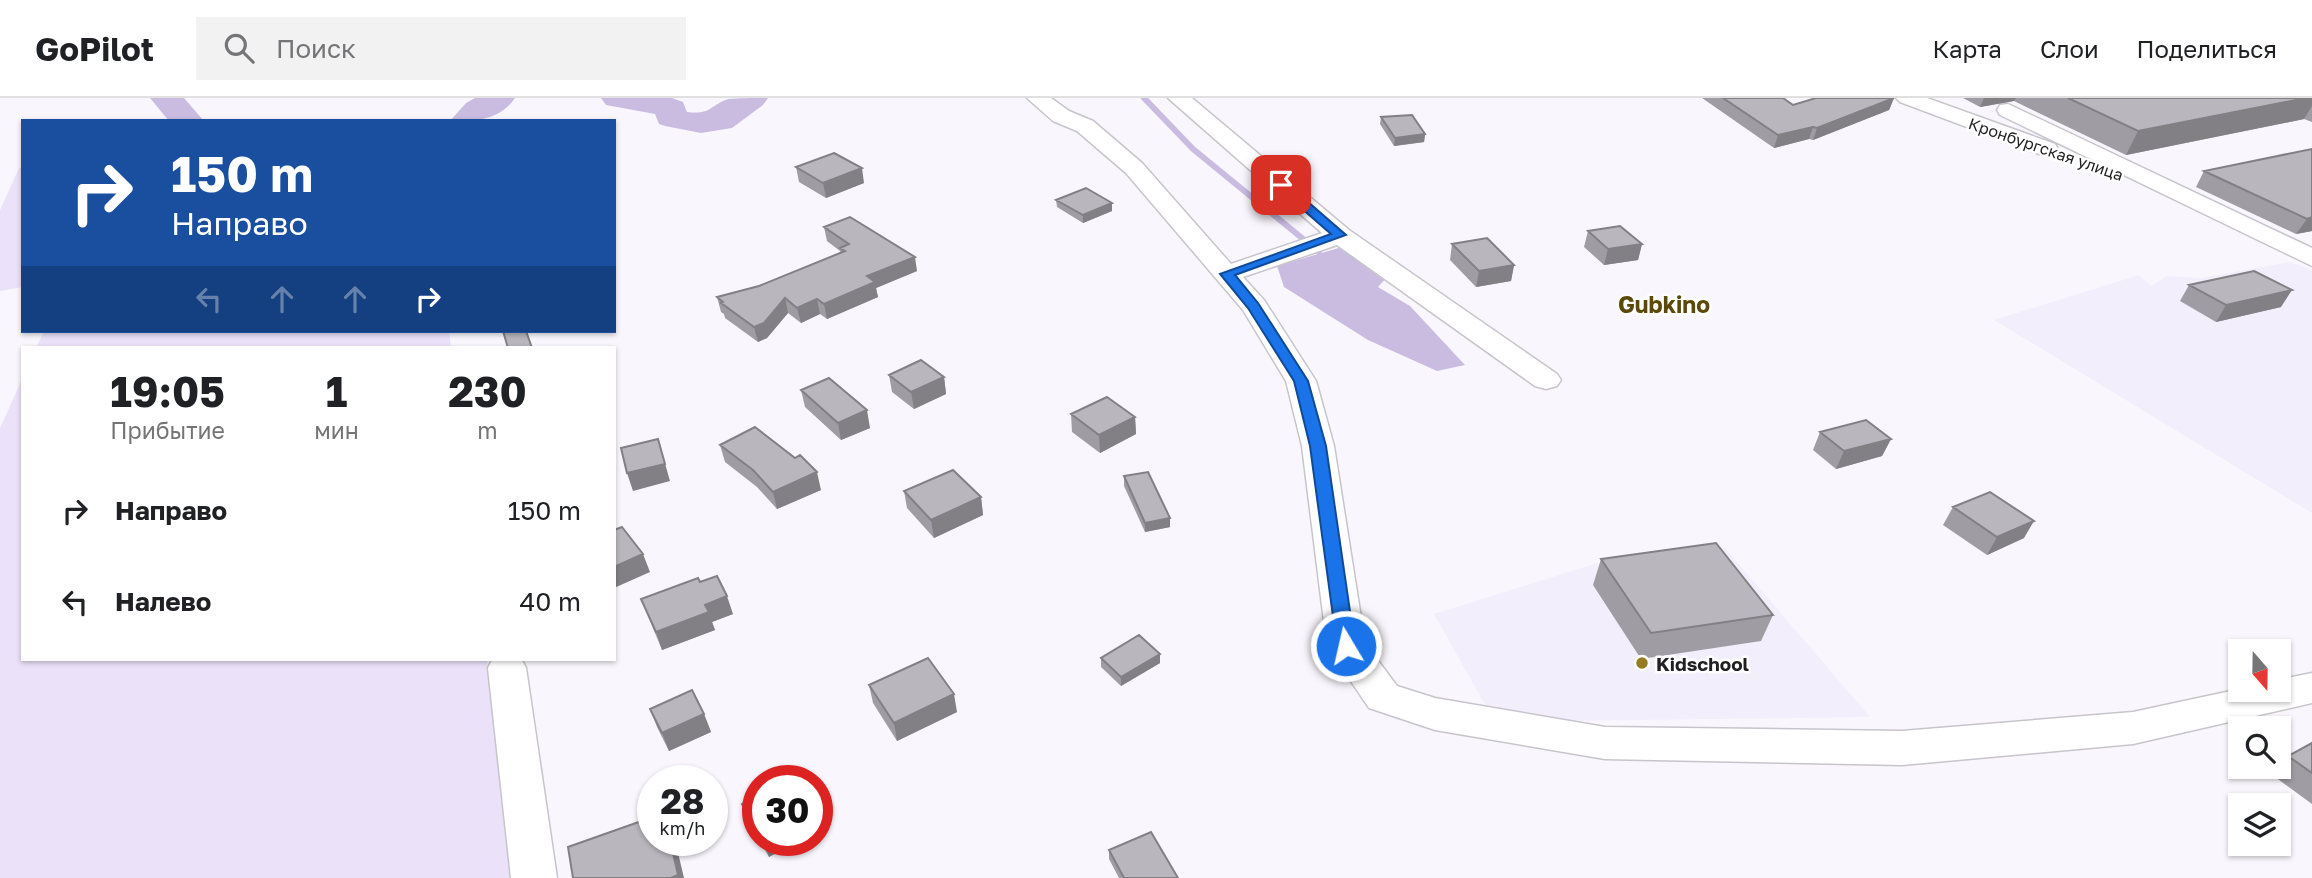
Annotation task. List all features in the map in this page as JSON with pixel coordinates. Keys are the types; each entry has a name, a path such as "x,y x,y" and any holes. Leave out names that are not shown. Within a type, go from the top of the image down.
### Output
{"street":[{"path":"1038,98 1061,116 1085,126 1134,168 1254,306 1301,381 1318,446 1346,646 1383,697 1435,714 1605,743 1902,748 2133,728 2312,688"},
{"path":"1179,98 1340,235 1546,380"},
{"name":"Кронбургская улица","path":"1907,98 2185,198"},
{"name":"Кронбургская улица","path":"2008,110 2312,258"},
{"path":"1227,274 1340,235"},
{"path":"507,668 534,878"}],"shaded area":[{"path":"21,168 21,287 0,291 0,210"},
{"path":"1342,247 1389,275 1378,287 1410,306 1465,365 1437,371 1368,340 1284,287 1277,266"},
{"path":"2290,262 2312,270 2312,513 1994,320 2139,275 2151,286 2167,276 2201,278"},
{"path":"43,333 449,333 451,346 37,346"},
{"path":"21,381 21,661 487,661 513,878 0,878 0,428"},
{"name":"Kidschool","path":"1725,548 1870,717 1550,721 1489,712 1434,614 1594,564"}],"building":[{"path":"1723,98 1783,98 1793,105 1816,98 1894,98 1817,128 1778,135"},
{"path":"2068,98 2306,98 2138,131"},
{"path":"1412,115 1425,134 1395,138 1381,117"},
{"path":"2312,149 2312,217 2307,219 2204,171"},
{"path":"834,153 862,168 823,183 796,167"},
{"path":"1086,188 1112,203 1083,215 1056,200"},
{"path":"850,217 915,257 867,276 875,282 824,304 817,299 797,308 785,298 764,323 754,327 721,303 723,302 717,297 759,286 845,251 840,248 849,244 824,227"},
{"path":"1620,226 1642,244 1608,249 1588,231"},
{"path":"1487,238 1514,265 1479,271 1452,244"},
{"path":"2254,271 2292,290 2226,305 2189,285"},
{"path":"504,333 527,333 531,346 507,346"},
{"path":"921,360 944,377 911,392 889,375"},
{"path":"829,378 867,410 838,423 801,390"},
{"path":"1107,397 1135,417 1099,435 1071,414"},
{"path":"1866,420 1891,439 1844,451 1820,432"},
{"path":"755,427 795,458 800,455 817,472 773,492 753,470 720,445"},
{"path":"658,439 665,464 627,473 621,448"},
{"path":"953,470 981,497 931,520 904,491"},
{"path":"1148,472 1170,518 1145,523 1124,476"},
{"path":"1990,492 2034,521 1997,537 1953,507"},
{"path":"622,527 643,554 616,566 616,529"},
{"path":"1716,543 1773,615 1651,633 1601,559"},
{"path":"717,576 727,596 705,605 709,612 656,632 641,599 698,578 700,582"},
{"path":"1139,635 1160,654 1121,677 1101,658"},
{"path":"928,658 954,694 894,723 869,685"},
{"path":"692,690 704,714 662,733 650,709"},
{"path":"2312,743 2312,773 2291,758 2291,754"},
{"path":"637,823 637,856 674,856 678,875 671,878 573,878 568,847"},
{"path":"1151,832 1178,878 1124,878 1109,850"}],"waterway":[{"path":"166,98 186,119"},
{"path":"468,119 499,98"},
{"path":"617,98 665,106 671,109 671,117 701,123 720,121 752,98"},
{"path":"1144,98 1193,149 1319,252"}],"place":[{"name":"Kidschool","path":"1642,663"}],"district":[{"name":"Gubkino","path":"1664,304"}],"route":[{"path":"1281,185 1340,235 1227,274 1254,306 1301,381 1318,446 1346,646"}]}
